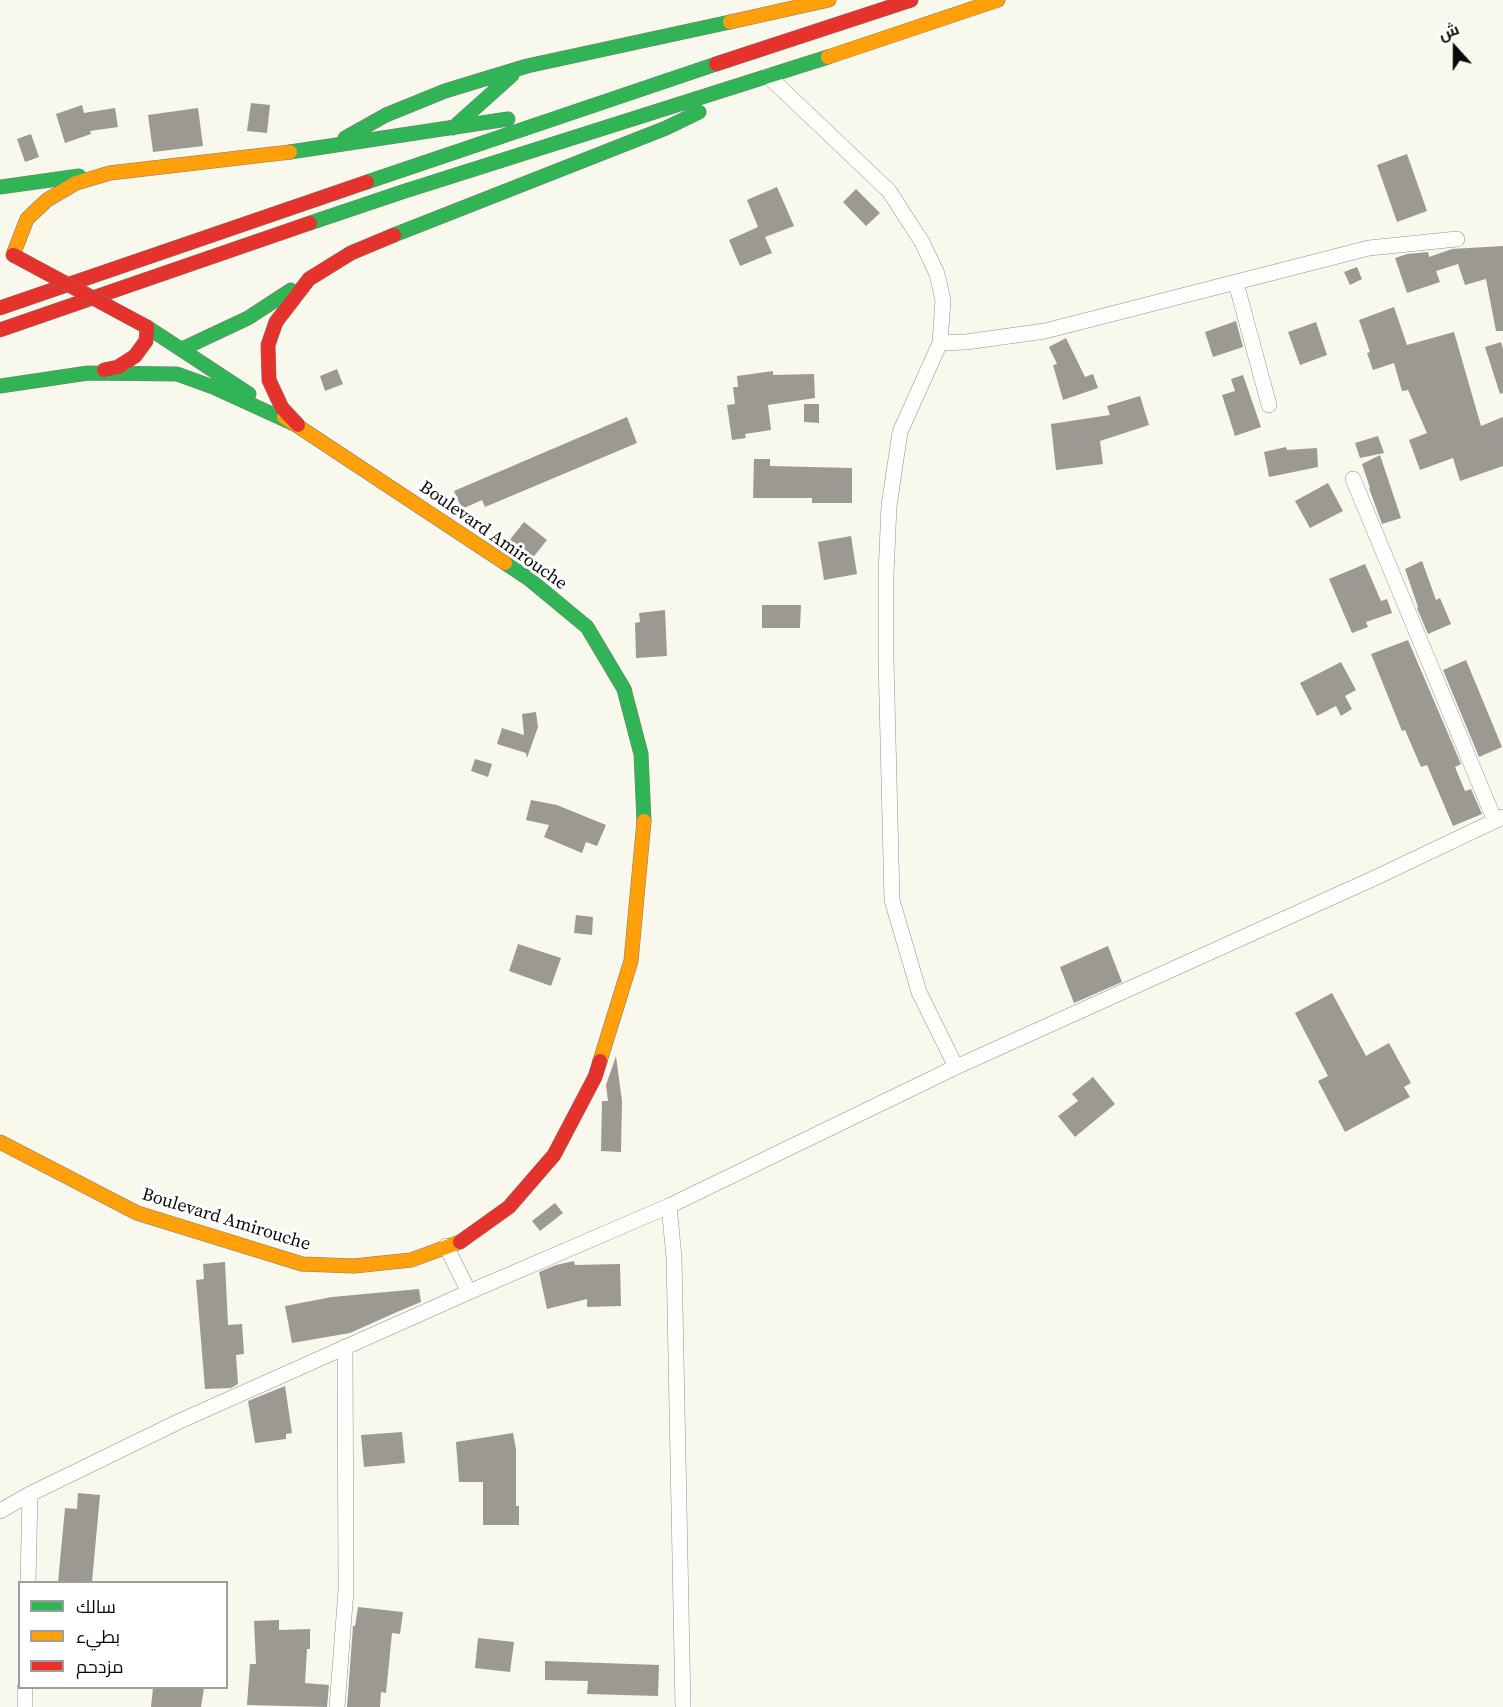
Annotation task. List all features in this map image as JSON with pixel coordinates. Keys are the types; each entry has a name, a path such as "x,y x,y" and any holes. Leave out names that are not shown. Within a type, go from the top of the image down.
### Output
{"main road":[{"path":"327,148 386,115 445,91 518,70 829,0"},
{"path":"0,308 557,116 910,0"},
{"path":"0,330 402,192 762,78 998,0"},
{"path":"453,128 518,70"},
{"path":"182,349 248,318 351,253 666,128 762,78"},
{"path":"0,188 46,179 327,148 506,120 557,116"},
{"name":"Boulevard Amirouche","path":"0,1142 137,1213 302,1264 354,1266 411,1260 464,1240 509,1208 554,1155 595,1077 632,961 644,829 641,754 624,689 587,627 529,579 182,349 147,327 13,255 27,219 47,200 76,183 110,173"},
{"path":"298,426 282,408 269,380 268,345 276,322 309,279"},
{"path":"0,386 118,367 135,356 146,341 147,327"},
{"path":"88,373 177,374 213,387 298,426"}],"street":[{"path":"762,78 889,191 922,242 937,274 943,300 940,343 900,432 889,506 886,659 892,900 920,992 956,1066"},
{"path":"940,343 966,342 1046,331 1369,248 1457,238"},
{"path":"1236,283 1269,405"},
{"path":"0,1511 30,1494 180,1422 469,1292 669,1206 956,1066 1379,876 1499,819 1353,479"},
{"path":"669,1206 674,1257 683,1707"},
{"path":"446,1246 469,1292"},
{"path":"337,1707 346,1590 345,1347"},
{"path":"28,1581 30,1494"},
{"path":"25,1689 25,1707"}],"building":[{"path":"251,103 270,105 267,133 247,131"},
{"path":"82,105 84,113 115,108 118,127 90,131 91,134 65,143 56,114"},
{"path":"198,108 203,146 153,152 148,115"},
{"path":"31,134 39,157 25,162 17,139"},
{"path":"1407,154 1427,211 1397,222 1377,165"},
{"path":"777,187 794,226 765,237 772,253 740,266 729,240 758,227 747,200"},
{"path":"856,189 880,213 866,226 843,202"},
{"path":"1503,246 1503,331 1496,331 1486,279 1465,285 1458,264 1436,271 1440,282 1407,293 1395,258 1428,252 1429,257 1452,249"},
{"path":"1357,267 1362,279 1350,285 1344,272"},
{"path":"1394,307 1407,345 1454,332 1481,426 1503,417 1503,466 1460,481 1453,458 1420,470 1409,440 1427,433 1408,390 1402,391 1394,363 1373,370 1367,353 1370,352 1359,320"},
{"path":"1236,321 1243,347 1213,357 1205,332"},
{"path":"1316,322 1327,355 1300,365 1288,332"},
{"path":"1066,338 1085,377 1093,374 1098,388 1063,400 1053,365 1057,364 1049,347"},
{"path":"1501,342 1503,393 1500,394 1485,347"},
{"path":"337,369 343,384 325,391 320,376"},
{"path":"773,371 773,375 814,374 815,398 768,405 771,430 745,434 746,438 732,440 727,405 735,404 733,387 738,387 737,376"},
{"path":"1243,375 1261,427 1235,436 1222,395 1235,391 1231,379"},
{"path":"1140,396 1149,425 1100,441 1103,464 1056,470 1051,424 1110,415 1107,406"},
{"path":"804,404 819,404 819,423 804,422"},
{"path":"627,417 637,443 485,507 482,500 462,509 454,491"},
{"path":"1378,436 1384,453 1360,458 1355,443"},
{"path":"1286,447 1287,450 1317,448 1318,467 1269,477 1264,452"},
{"path":"1380,455 1401,518 1382,524 1362,464"},
{"path":"754,459 770,459 770,466 852,468 852,503 812,503 812,498 753,498"},
{"path":"1328,483 1343,511 1310,528 1295,501"},
{"path":"524,522 547,540 531,560 508,542"},
{"path":"851,536 857,574 824,580 818,542"},
{"path":"1422,561 1436,600 1440,598 1451,624 1428,634 1405,569"},
{"path":"1365,564 1381,601 1387,599 1392,613 1366,622 1368,627 1352,633 1329,579"},
{"path":"762,605 801,605 800,628 762,628"},
{"path":"665,610 667,656 636,658 635,623 640,622 639,613"},
{"path":"1408,640 1461,764 1455,767 1465,791 1471,789 1482,814 1453,826 1427,765 1421,767 1405,730 1402,731 1371,654"},
{"path":"1466,660 1502,747 1479,757 1443,670"},
{"path":"1341,662 1356,690 1345,696 1352,709 1341,716 1336,706 1317,716 1300,683"},
{"path":"536,712 538,727 527,758 526,753 497,744 502,728 524,735 522,714"},
{"path":"475,759 492,764 488,777 471,771"},
{"path":"531,800 557,805 606,825 597,846 586,842 582,853 544,837 549,825 526,820"},
{"path":"576,915 593,917 592,935 574,933"},
{"path":"518,944 561,958 551,986 509,971"},
{"path":"1108,946 1122,982 1074,1003 1060,967"},
{"path":"1332,993 1366,1056 1389,1043 1411,1083 1404,1087 1410,1097 1345,1132 1318,1081 1328,1076 1295,1013"},
{"path":"616,1056 622,1101 621,1152 601,1151 602,1101 608,1101 606,1085"},
{"path":"1093,1077 1115,1104 1075,1137 1058,1116 1078,1101 1072,1094"},
{"path":"555,1203 563,1213 540,1231 532,1221"},
{"path":"574,1261 575,1265 620,1264 621,1306 587,1307 587,1299 547,1309 539,1272"},
{"path":"225,1262 228,1325 242,1324 244,1354 236,1355 238,1384 231,1388 205,1389 196,1280 204,1279 203,1264"},
{"path":"419,1289 421,1302 350,1333 292,1343 285,1306 332,1297"},
{"path":"285,1386 292,1433 286,1434 286,1439 255,1443 248,1401"},
{"path":"402,1432 405,1463 364,1467 361,1435"},
{"path":"513,1433 516,1449 516,1506 519,1506 519,1525 483,1525 483,1482 459,1482 456,1442"},
{"path":"78,1493 100,1495 92,1581 58,1581 65,1508 77,1509"},
{"path":"358,1607 403,1612 400,1634 392,1633 386,1693 381,1692 380,1707 347,1707 353,1626 355,1626"},
{"path":"279,1620 279,1630 310,1629 310,1649 307,1649 305,1683 329,1685 327,1707 247,1705 250,1664 256,1664 254,1621"},
{"path":"478,1638 514,1642 510,1672 475,1668"},
{"path":"545,1661 659,1665 658,1696 587,1694 588,1681 545,1680"},
{"path":"153,1689 204,1689 201,1707 151,1707"}],"traffic: fast":[{"path":"345,138 386,115 445,91 527,66 730,22"},
{"path":"310,223 828,57"},
{"path":"367,182 716,64"},
{"path":"453,128 512,75"},
{"path":"394,235 666,128 699,112"},
{"path":"290,152 508,119"},
{"path":"0,187 79,176"},
{"path":"182,349 248,318 291,290"},
{"path":"147,327 249,394"},
{"path":"0,386 88,373 177,374 213,387 294,424"},
{"path":"505,563 529,579 587,627 624,689 641,754 644,821"}],"traffic: slow":[{"path":"730,22 829,0"},
{"path":"828,57 998,0"},
{"path":"13,255 27,219 47,200 76,183 110,173 290,152"},
{"path":"284,417 505,563"},
{"path":"600,1061 631,961 644,821"},
{"path":"0,1142 137,1213 302,1264 354,1266 411,1260 460,1242"}],"traffic: jam":[{"path":"716,64 911,0"},
{"path":"0,308 367,182"},
{"path":"0,330 310,223"},
{"path":"298,425 282,408 269,380 268,345 276,322 309,279 351,253 394,235"},
{"path":"13,255 147,327"},
{"path":"104,370 118,367 135,356 146,341 147,327"},
{"path":"460,1242 509,1207 554,1155 595,1077 600,1061"}]}
